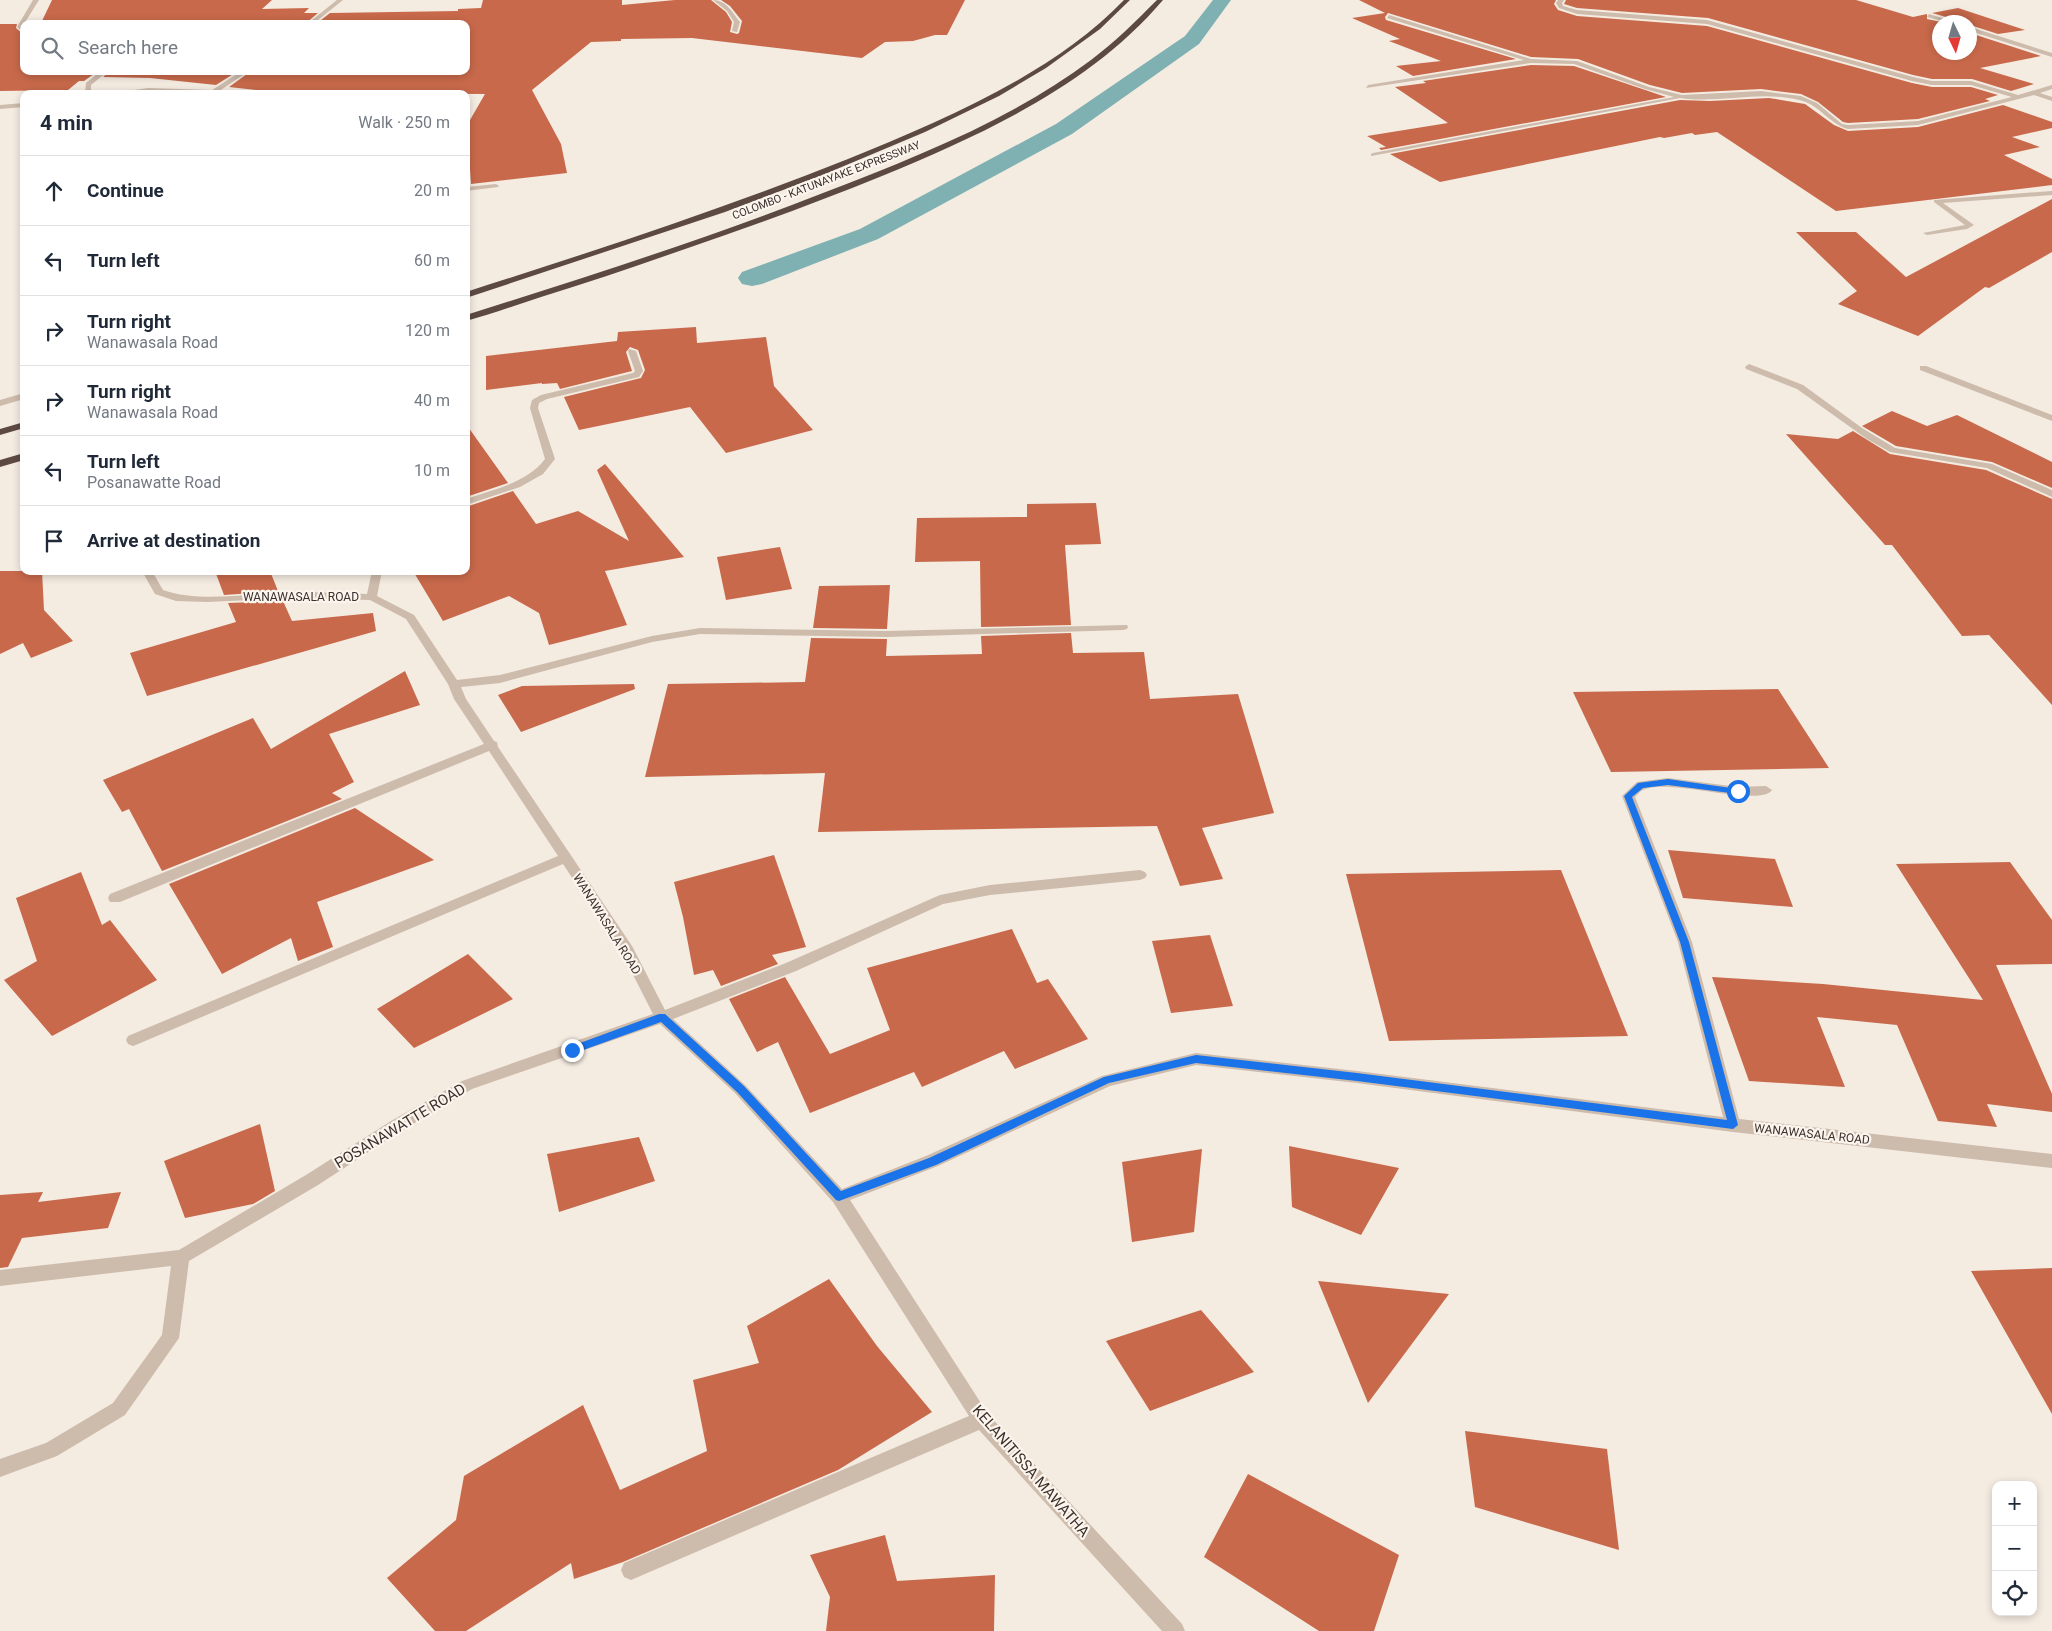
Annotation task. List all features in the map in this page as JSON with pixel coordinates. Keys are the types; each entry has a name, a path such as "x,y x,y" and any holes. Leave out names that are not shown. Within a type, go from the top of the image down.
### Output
{"highway":[{"name":"COLOMBO - KATUNAYAKE EXPRESSWAY","path":"470,294 770,192 913,135 972,108 1038,71 1099,26 1127,0"},
{"name":"COLOMBO - KATUNAYAKE EXPRESSWAY","path":"470,317 701,241 802,205 917,158 995,122 1063,84 1104,55 1129,34 1160,0"},
{"path":"0,432 20,426"},
{"path":"0,464 20,457"}],"street":[{"path":"24,20 36,0"},
{"path":"314,20 340,0"},
{"path":"716,0 733,15 737,22 735,31"},
{"path":"1561,0 1559,3 1561,7 1577,12 1706,22 1770,38 1912,79 1932,83 1971,83 2018,97"},
{"path":"1389,17 1531,61"},
{"path":"1977,31 2052,54"},
{"path":"1368,87 1531,61 1575,62 1648,88 1682,97"},
{"path":"88,90 88,84 100,75"},
{"path":"217,90 240,75"},
{"path":"1373,154 1682,97 1761,93 1801,98 1815,104 1840,125 1860,128 1918,123 2052,87"},
{"path":"145,90 168,90"},
{"path":"2034,93 2052,99"},
{"path":"0,107 20,105"},
{"path":"470,189 496,186"},
{"path":"1927,233 1970,225 1936,201 2052,193"},
{"path":"470,501 517,485 540,472 550,459 534,408 535,402 544,397 636,375 638,371 632,351"},
{"path":"1750,367 1790,381 1808,391 1858,431 1881,445 1893,450 1989,466 2052,494"},
{"path":"1922,368 2052,418"},
{"path":"0,403 20,397"},
{"name":"WANAWASALA ROAD","path":"149,575 159,592 176,598 207,599 298,595 372,597 410,617 454,684 460,699 493,745 565,858 627,950 662,1017 740,1089 839,1196 932,1162 1107,1080 1196,1059 1357,1077 1733,1125 2052,1161"},
{"path":"372,597 376,575"},
{"path":"454,684 500,679 652,639 700,631 887,634 1123,627"},
{"path":"115,898 493,745"},
{"path":"1733,1125 1685,942 1628,796 1641,785 1668,782 1738,791 1766,790"},
{"path":"133,1040 565,858"},
{"name":"POSANAWATTE ROAD","path":"0,1278 181,1257 312,1180 396,1126 467,1086 662,1017 791,968 940,900 990,890 1140,875"},
{"name":"KELANITISSA MAWATHA","path":"839,1196 982,1420 1175,1631"},
{"path":"0,1468 51,1450 119,1409 170,1338 181,1257"},
{"path":"631,1570 982,1420"}],"building":[{"path":"52,0 272,0 262,9 309,8 304,13 318,13 310,20 42,20"},
{"path":"483,0 622,0 622,5 675,0 711,0 726,12 732,22 730,32 737,34 739,33 742,21 730,6 721,0 965,0 947,35 935,35 913,41 885,42 862,58 692,38 621,39 621,41 591,42 532,90 561,144 567,173 471,184 470,120 485,94 470,94 470,90 256,90 229,87 246,75 470,75 470,20 321,20 330,13 458,11 458,9 481,8"},
{"path":"1359,0 1556,0 1554,4 1558,10 1577,16 1707,26 1912,83 1932,87 1971,87 1998,95 1985,99 1990,101 1918,119 1848,123 1843,122 1818,102 1801,94 1761,89 1682,93 1650,85 1578,59 1531,57 1388,13 1385,17 1386,20 1516,59 1413,76 1396,66 1441,61 1389,41 1400,39 1352,18 1385,13"},
{"path":"1566,0 1856,0 1913,17 1927,14 1927,19 1932,20 1932,60 1977,60 1977,35 2041,56 1980,68 2034,84 2011,91 1972,79 1932,79 1913,75 1708,18 1577,8 1564,4"},
{"path":"1958,8 2025,30 1998,34 1977,27 1977,15 1939,15 1932,13"},
{"path":"0,24 17,24 16,28 20,32 20,75 92,75 84,81 79,81 68,90 0,91"},
{"path":"1531,65 1574,66 1666,97 1381,150 1379,148 1386,147 1367,136 1448,123 1395,87"},
{"path":"105,75 232,75 216,85 150,78 103,77"},
{"path":"1769,98 1805,104 1834,125 1848,131 1918,127 2003,105 2052,122 2052,128 2012,137 2040,147 2004,155 2052,179 2052,185 1836,211 1717,132 1660,137 1440,182 1390,154 1680,100 1710,101"},
{"path":"2052,199 2052,252 1989,288 1985,287 1918,336 1838,304 1857,291 1796,232 1856,232 1906,277"},
{"path":"696,327 697,343 766,337 774,386 813,430 726,453 690,407 579,430 564,397 641,378 645,370 638,350 630,347 626,352 632,371 560,389 557,383 542,383 486,390 486,356 617,341 618,332"},
{"path":"1892,411 1927,426 1957,415 2052,462 2052,488 1992,462 1896,446 1862,426"},
{"path":"470,430 508,483 470,496"},
{"path":"1853,431 1890,454 1986,470 2052,499 2052,705 1989,635 1962,636 1892,545 1885,545 1786,434 1838,439"},
{"path":"605,464 684,557 605,571 627,625 549,645 539,613 509,596 443,621 415,575 470,575 470,506 513,491 536,524 578,511 629,541 597,470"},
{"path":"1096,503 1101,544 1065,545 1071,625 981,627 980,561 915,562 917,518 1027,517 1027,504"},
{"path":"780,547 792,589 726,600 717,557"},
{"path":"0,571 20,571 20,575 42,575 44,610 73,641 31,658 23,643 0,654"},
{"path":"216,575 272,575 278,591 224,595"},
{"path":"890,585 887,629 813,628 819,586"},
{"path":"283,601 292,621 373,613 376,631 147,696 130,653 236,622 228,603"},
{"path":"1071,633 1073,653 1144,652 1150,699 1238,694 1274,813 1202,828 1223,879 1180,886 1157,826 818,832 825,773 645,777 668,684 805,682 811,638 887,639 886,656 982,654 981,636"},
{"path":"405,671 420,705 329,734 354,782 332,793 342,799 162,871 129,809 122,812 103,780 253,718 271,749"},
{"path":"634,684 635,689 521,732 498,695 522,686"},
{"path":"1778,689 1829,768 1611,772 1573,692"},
{"path":"355,808 434,860 317,902 333,947 298,961 291,938 222,974 169,884"},
{"path":"1668,850 1775,859 1793,907 1683,898"},
{"path":"774,855 806,947 772,955 778,964 721,986 713,970 694,975 674,882"},
{"path":"2010,862 2052,920 2052,964 1996,965 2052,1094 2052,1112 1987,1104 1997,1127 1938,1121 1897,1025 1817,1017 1845,1087 1749,1081 1712,977 1823,984 1983,1000 1896,864"},
{"path":"1561,870 1628,1036 1389,1041 1346,874"},
{"path":"81,872 102,925 110,920 157,980 52,1036 4,980 37,961 16,898"},
{"path":"1012,929 1037,983 1048,979 1088,1039 1015,1069 1004,1051 922,1087 914,1072 810,1113 778,1042 757,1052 729,999 785,977 830,1054 890,1030 867,968"},
{"path":"1210,935 1233,1006 1171,1013 1152,941"},
{"path":"468,954 513,999 414,1048 377,1009"},
{"path":"260,1124 275,1191 253,1204 185,1218 164,1161"},
{"path":"639,1137 655,1181 559,1212 547,1154"},
{"path":"1289,1146 1399,1168 1361,1235 1292,1207"},
{"path":"1202,1149 1194,1232 1132,1242 1122,1162"},
{"path":"43,1192 38,1202 121,1192 108,1228 22,1238 8,1267 0,1268 0,1195"},
{"path":"2052,1268 2052,1414 1971,1271"},
{"path":"829,1279 877,1346 932,1412 838,1470 623,1562 574,1579 571,1563 466,1631 435,1631 387,1578 456,1520 464,1476 583,1405 620,1490 707,1451 693,1380 759,1363 747,1326"},
{"path":"1318,1281 1449,1294 1368,1403"},
{"path":"1201,1310 1254,1372 1150,1411 1106,1341"},
{"path":"1465,1431 1607,1449 1619,1550 1475,1507"},
{"path":"1248,1474 1399,1555 1374,1631 1319,1631 1204,1557"},
{"path":"885,1535 897,1581 995,1575 994,1631 826,1631 830,1597 810,1555"}],"waterway":[{"path":"752,278 869,234 1064,129 1192,40 1222,0"}],"route":[{"path":"572,1050 662,1017 740,1089 839,1196 932,1162 1107,1080 1196,1059 1357,1077 1733,1125 1685,942 1628,796 1641,785 1668,782 1738,791"}]}
